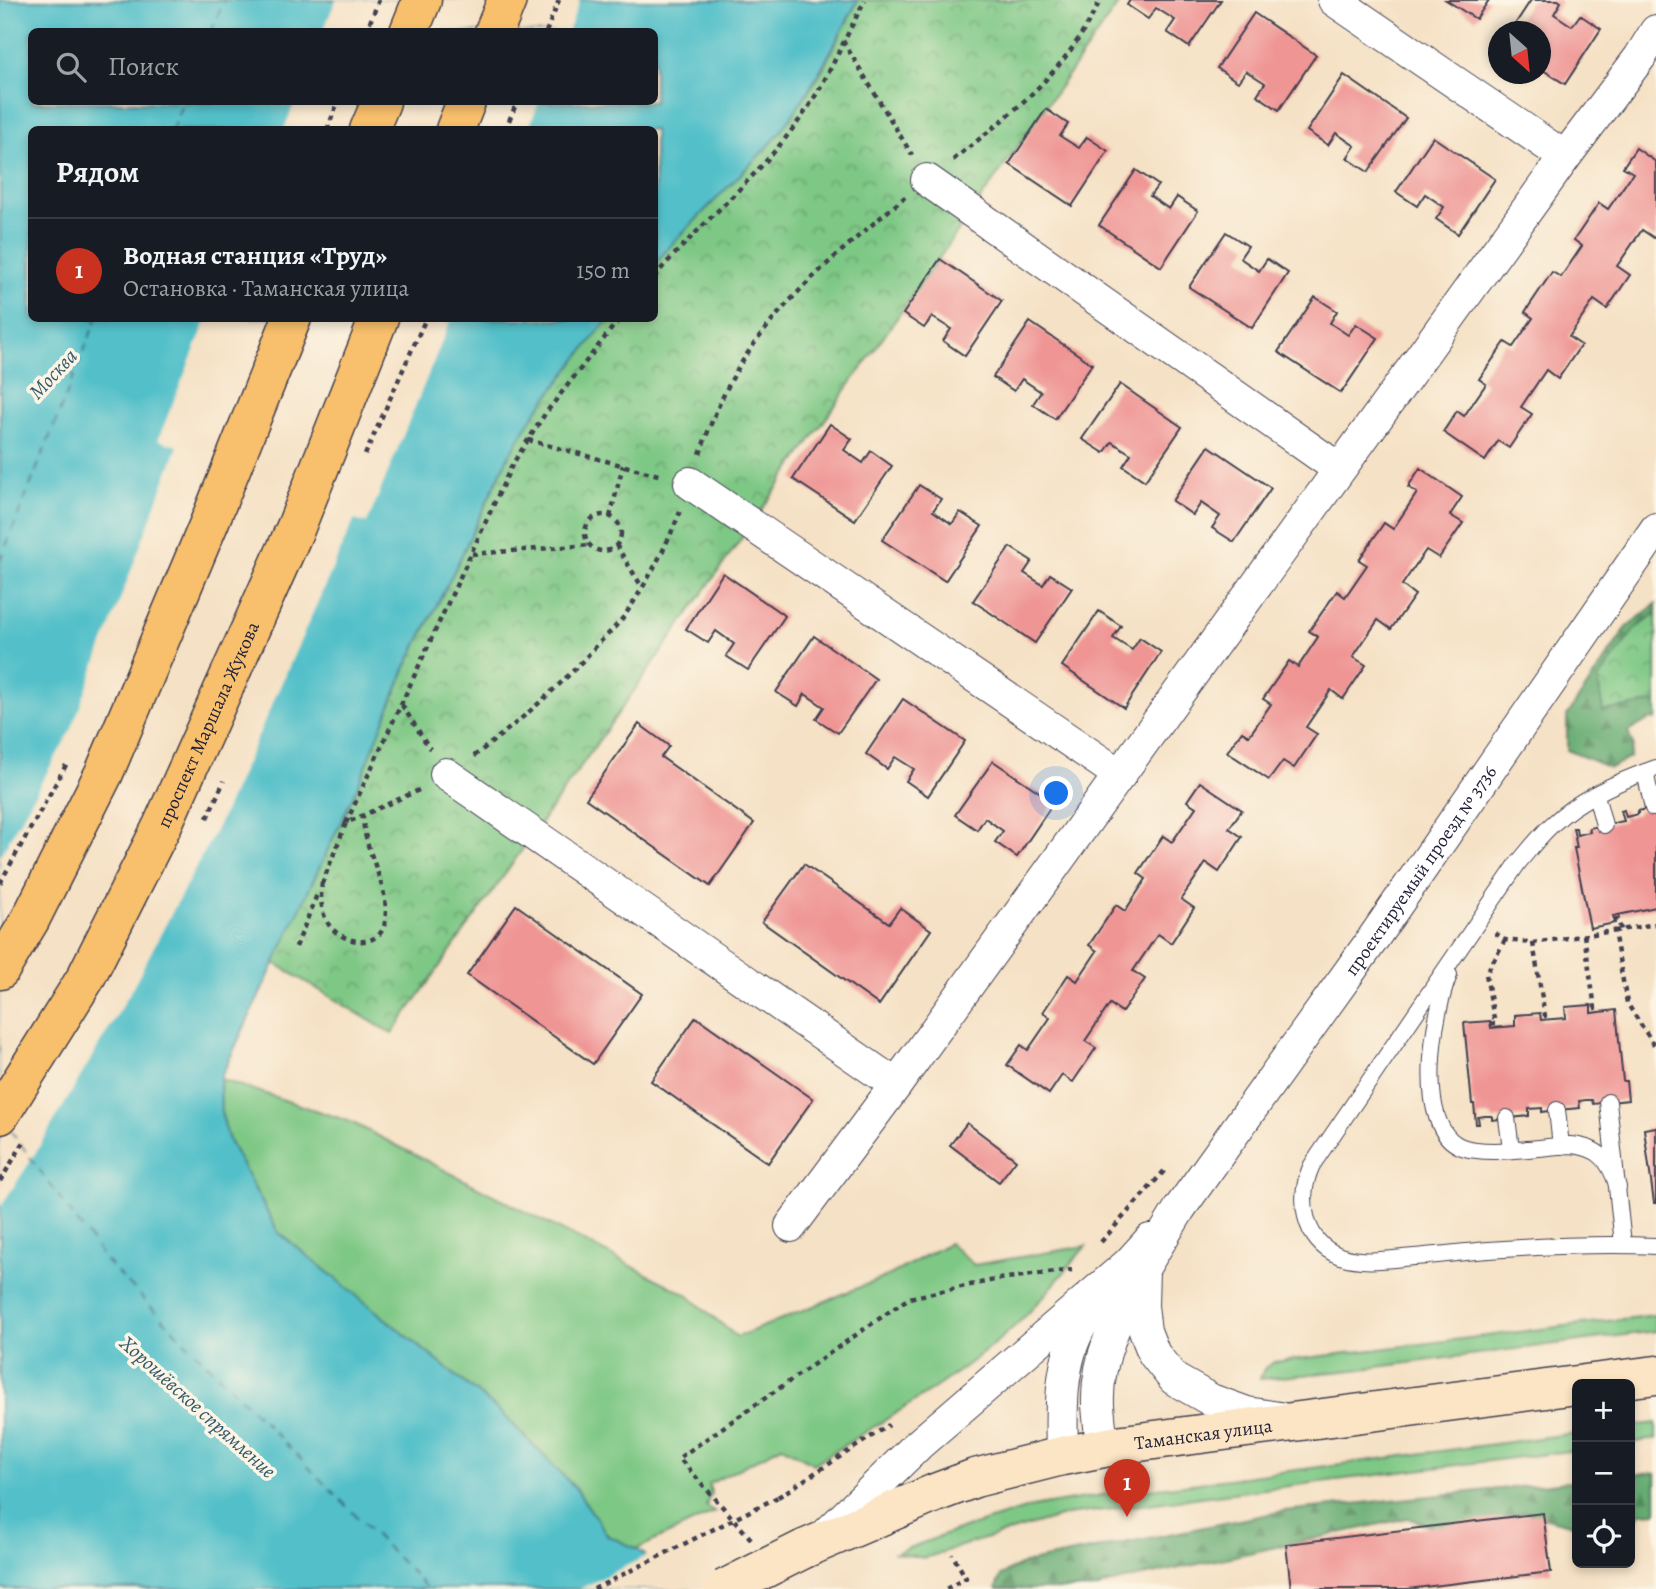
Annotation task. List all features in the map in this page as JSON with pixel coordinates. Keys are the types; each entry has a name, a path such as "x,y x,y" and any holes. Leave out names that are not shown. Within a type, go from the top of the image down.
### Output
{"main road":[{"path":"411,28 422,0"},
{"path":"496,28 507,0"},
{"path":"371,126 379,105"},
{"path":"457,126 465,105"},
{"path":"0,970 30,920 104,774 290,322"},
{"name":"проспект Маршала Жукова","path":"0,1115 85,979 162,826 296,527 377,322"}],"street":[{"path":"1334,0 1565,157"},
{"path":"791,1226 896,1085 1339,469 1640,57 1656,31"},
{"path":"927,180 1339,469"},
{"path":"690,483 1120,775"},
{"name":"проектируемый проезд № 3736","path":"1136,1266 1370,943 1656,529"},
{"path":"446,774 896,1085"},
{"path":"1136,1266 1145,1331 1154,1354 1174,1379 1211,1400 1247,1413 1298,1421"},
{"path":"1102,1448 1098,1402 1101,1366 1136,1266"},
{"path":"1062,1456 1061,1410 1066,1363 1080,1326 1096,1303 1136,1266"},
{"path":"812,1545 919,1445 1136,1266"},
{"path":"1624,1379 1656,1375"},
{"name":"Таманская улица","path":"724,1589 812,1545 965,1482 1062,1456 1124,1444 1572,1386"}],"lane":[{"path":"1653,808 1650,770 1596,794 1556,821 1535,843 1518,863 1312,1165 1307,1175 1304,1197 1308,1225 1324,1248 1339,1255 1366,1261 1493,1250 1623,1244 1656,1246"},
{"path":"1596,794 1604,825"},
{"path":"1459,950 1437,1013 1433,1047 1435,1110 1445,1134 1463,1147 1482,1150 1583,1146 1599,1153 1608,1164 1618,1186"},
{"path":"1608,1102 1623,1244"},
{"path":"1557,1110 1561,1146"},
{"path":"1507,1118 1511,1149"}],"path":[{"path":"368,28 379,0"},
{"path":"548,28 559,0"},
{"path":"658,272 767,160 795,127 820,88 864,0"},
{"path":"346,823 420,789 475,756 537,706 586,658 625,614 672,532 708,430 734,376 759,337 786,303 823,268 927,180 1008,117 1045,83 1076,44 1100,0"},
{"path":"843,41 927,180"},
{"path":"329,126 337,105"},
{"path":"507,126 516,105"},
{"path":"296,947 346,823 512,465 545,414 617,322"},
{"path":"528,440 690,483"},
{"path":"610,517 623,465"},
{"path":"604,515 618,524 621,535 611,549 594,549 590,545 585,534 588,522 604,515"},
{"path":"471,554 590,545"},
{"path":"616,545 642,587"},
{"path":"402,705 446,774"},
{"path":"0,883 71,756"},
{"path":"322,883 320,894 323,912 329,925 339,935 360,942 372,939 383,929 386,919 384,897 365,835 363,816"},
{"path":"1614,920 1618,919 1620,930"},
{"path":"1478,922 1505,940 1533,943 1656,924"},
{"path":"1614,931 1627,1003 1656,1048"},
{"path":"1584,935 1595,1008 1591,1009"},
{"path":"1490,1024 1495,1024 1486,974 1505,940"},
{"path":"1533,943 1545,1016 1541,1016"},
{"path":"759,1549 679,1458 909,1298 999,1279 1077,1270"},
{"path":"594,1589 778,1497"},
{"path":"946,1589 966,1578 952,1554"}],"green space":[{"path":"858,0 1121,0 392,1034 273,962 360,781 405,669 507,459 535,413 606,322 658,322 658,260 773,141 818,78"},
{"path":"1656,604 1656,720 1650,719 1628,732 1633,745 1630,758 1610,768 1567,750 1567,716 1627,627"},
{"path":"1656,613 1656,702 1603,711 1598,680 1635,629"},
{"path":"220,1079 351,1122 686,1294 737,1337 890,1275 949,1243 974,1265 1086,1246 1018,1323 946,1381 814,1464 782,1446 709,1484 711,1493 706,1506 715,1512 637,1549 608,1536 576,1489 503,1414 278,1232 229,1141 221,1112"},
{"path":"1656,1315 1656,1331 1354,1370 1260,1379 1264,1369 1274,1362"},
{"path":"1656,1423 1656,1439 1635,1442 1635,1425"},
{"path":"1572,1434 1572,1451 1067,1515 925,1558 895,1553 1032,1507"},
{"path":"1656,1473 1656,1512 1640,1513 1635,1522 1635,1505 1635,1475"},
{"path":"1572,1482 1572,1525 1524,1512 1457,1536 1408,1518 1107,1584 1096,1589 996,1588 1001,1575 1024,1563 1284,1511"}],"water":[{"path":"0,0 858,0 819,73 786,125 658,260 658,126 28,126 28,322 606,322 535,413 507,459 405,669 360,781 220,1079 221,1112 229,1141 278,1232 503,1414 576,1489 608,1536 637,1549 690,1589 0,1589"}],"pier":[{"path":"336,0 580,0 570,28 324,28"},
{"path":"294,105 538,105 530,126 285,126"},
{"path":"206,322 450,322 367,523 354,520 220,821 128,996 30,1162 0,1207 0,856 71,730 178,446 158,440"},
{"path":"650,1554 693,1589 580,1589"}],"building":[{"path":"1130,0 1221,0 1189,47 1167,32 1175,20 1156,8 1148,19 1127,5"},
{"path":"1446,0 1489,0 1476,19"},
{"path":"1531,0 1558,0 1561,2 1554,14 1572,26 1580,15 1601,29 1565,84 1551,75 1551,21 1517,21"},
{"path":"1254,13 1316,55 1279,110 1257,95 1265,83 1246,71 1238,82 1217,68"},
{"path":"1344,75 1406,118 1368,172 1347,158 1355,146 1336,133 1328,145 1307,131"},
{"path":"1046,109 1068,124 1060,136 1079,148 1087,137 1108,151 1072,206 1009,164"},
{"path":"1433,137 1495,179 1458,234 1436,219 1444,207 1425,194 1417,206 1396,192"},
{"path":"1636,148 1656,162 1656,236 1654,238 1642,230 1617,266 1630,275 1607,309 1594,300 1569,337 1581,345 1558,379 1546,370 1521,407 1532,414 1509,448 1498,441 1485,461 1443,432 1457,411 1464,416 1486,384 1479,379 1505,342 1513,347 1533,318 1525,312 1552,272 1561,277 1582,246 1574,240 1599,203 1608,209 1633,173 1623,167"},
{"path":"1136,170 1158,185 1150,196 1169,209 1177,197 1198,211 1161,267 1099,225"},
{"path":"1226,232 1248,246 1240,258 1259,271 1267,259 1288,273 1252,328 1189,287"},
{"path":"940,259 1002,301 965,356 943,341 951,329 932,317 924,328 903,314"},
{"path":"1315,297 1337,311 1330,323 1348,335 1356,324 1378,338 1341,393 1278,352"},
{"path":"1030,322 1092,364 1055,419 1033,404 1041,392 1022,379 1014,391 993,377"},
{"path":"1120,384 1182,427 1145,481 1123,466 1131,454 1112,442 1104,453 1082,439"},
{"path":"830,424 852,439 844,450 863,463 871,451 892,466 855,520 793,479"},
{"path":"1209,446 1271,488 1234,542 1212,528 1220,516 1201,503 1193,515 1172,501"},
{"path":"1420,468 1462,497 1450,515 1463,523 1439,558 1426,550 1402,585 1415,595 1391,629 1378,620 1353,657 1366,665 1343,699 1331,690 1306,727 1317,734 1294,768 1283,761 1269,780 1227,752 1242,731 1249,736 1271,704 1263,699 1289,661 1298,667 1318,637 1309,631 1337,591 1345,597 1367,565 1359,560 1384,523 1393,529 1417,493 1408,487"},
{"path":"919,485 941,499 933,511 952,524 960,512 982,526 945,581 882,540"},
{"path":"1010,547 1032,561 1024,573 1043,585 1050,574 1072,588 1035,643 973,601"},
{"path":"723,573 785,616 748,670 726,656 734,644 716,631 708,643 686,629"},
{"path":"1099,611 1121,626 1113,638 1132,650 1140,638 1161,652 1124,708 1062,666"},
{"path":"814,636 876,679 838,733 816,719 824,707 805,694 798,706 776,692"},
{"path":"903,699 965,741 928,796 906,781 914,769 895,757 887,769 866,754"},
{"path":"639,724 669,746 661,757 754,823 710,886 586,799"},
{"path":"993,761 1054,802 1017,857 995,842 1003,831 985,818 977,830 955,815"},
{"path":"1200,782 1242,810 1229,828 1242,837 1219,872 1206,863 1181,899 1194,908 1171,943 1158,934 1133,971 1145,979 1122,1012 1110,1004 1085,1041 1096,1048 1073,1082 1062,1075 1049,1094 1007,1065 1021,1045 1028,1050 1050,1018 1043,1012 1068,975 1077,981 1097,951 1089,945 1116,905 1125,911 1146,879 1138,873 1163,836 1172,842 1196,807 1187,801"},
{"path":"1656,807 1656,907 1613,916 1615,923 1590,928 1574,848 1577,848 1573,828 1576,828 1577,835 1590,832 1589,828 1624,821 1621,811 1624,810 1626,817"},
{"path":"804,864 889,923 900,908 931,930 879,1005 762,922"},
{"path":"516,905 642,994 593,1064 467,975"},
{"path":"1591,1005 1591,1013 1616,1010 1623,1081 1626,1081 1628,1100 1593,1104 1592,1100 1579,1101 1580,1108 1542,1112 1542,1108 1529,1109 1529,1116 1492,1120 1492,1116 1478,1117 1479,1124 1476,1124 1464,1023 1490,1021 1491,1028 1515,1026 1515,1015 1540,1013 1541,1020 1566,1018 1565,1007"},
{"path":"696,1017 813,1099 768,1163 651,1081"},
{"path":"967,1123 1016,1160 999,1182 950,1145"},
{"path":"1656,1127 1656,1203 1654,1203 1644,1129"},
{"path":"1543,1513 1551,1572 1407,1589 1291,1589 1286,1544"}],"ferry route":[{"path":"213,28 224,0"},
{"path":"174,126 182,105"},
{"path":"0,561 95,322"},
{"path":"11,1131 106,1261 428,1589"}],"place":[{"name":"Водная станция «Труд»","path":"1127,1517"}],"water label":[{"name":"Москва","path":"53,374"},
{"name":"Хорошёвское спрямление","path":"198,1407"}]}
